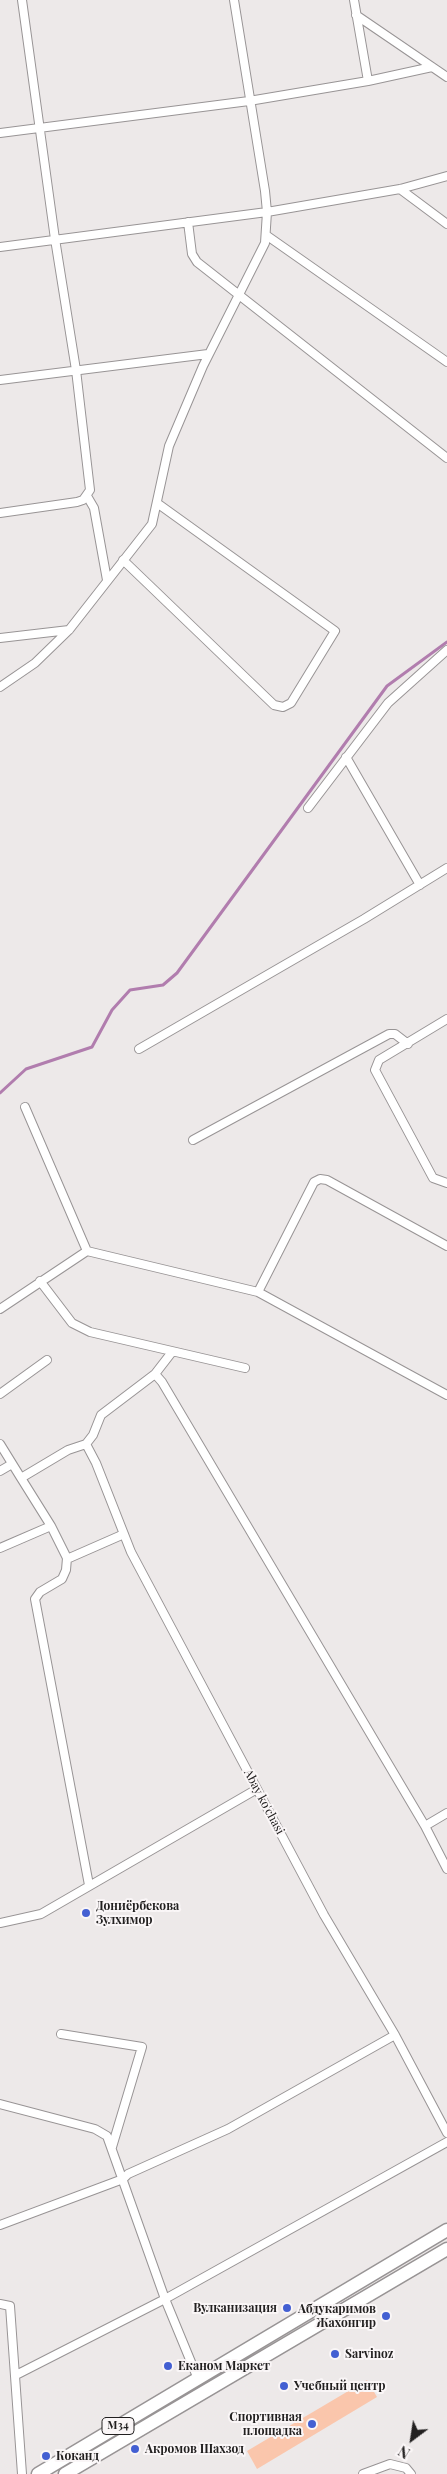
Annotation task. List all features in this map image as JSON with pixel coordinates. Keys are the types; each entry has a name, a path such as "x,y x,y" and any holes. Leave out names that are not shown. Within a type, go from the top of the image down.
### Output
{"main road":[{"name":"M34","path":"38,2474 447,2230"},
{"name":"M34","path":"66,2474 166,2413 447,2249"},
{"path":"160,2401 166,2413"}],"street":[{"path":"0,512 77,502 87,496 91,481 22,0"},
{"path":"0,687 35,663 69,630 152,524 169,446 208,354 265,243 267,212 234,0"},
{"path":"354,0 368,81"},
{"path":"356,15 447,77"},
{"path":"0,133 250,101 368,81 432,67"},
{"path":"0,247 267,212 400,189 447,176"},
{"path":"400,189 447,224"},
{"path":"188,222 192,254 197,262 447,458"},
{"path":"266,235 447,362"},
{"path":"0,380 208,354"},
{"path":"87,496 94,508 107,580"},
{"path":"123,560 274,705 283,707 291,703 335,630 157,503"},
{"path":"0,638 69,630"},
{"path":"308,808 388,702 447,650"},
{"path":"346,757 420,885"},
{"path":"139,1049 447,868"},
{"path":"447,1019 379,1060 375,1070 433,1178 447,1183"},
{"path":"192,1140 389,1034 395,1034 408,1044"},
{"path":"25,1107 87,1251"},
{"path":"258,1292 314,1182 320,1179 327,1180 447,1246"},
{"path":"0,1309 87,1251 258,1292 447,1395"},
{"path":"40,1281 72,1323 90,1332 245,1368"},
{"path":"21,1478 68,1450 86,1444 101,1415 155,1374 172,1352"},
{"path":"0,1394 47,1360"},
{"path":"155,1374 162,1382 425,1826 447,1868"},
{"path":"0,1444 51,1526 67,1559 66,1570 62,1579 40,1592 36,1600 88,1885"},
{"name":"Abay ko'chasi","path":"86,1444 96,1463 131,1552 324,1915 395,2035 447,2133"},
{"path":"0,1471 12,1464"},
{"path":"0,1548 51,1526"},
{"path":"67,1559 124,1534"},
{"path":"0,1923 41,1914 88,1885 257,1789"},
{"path":"425,1826 447,1813"},
{"path":"60,2034 142,2047 112,2147"},
{"path":"0,2226 123,2179 128,2174 228,2129 395,2035"},
{"path":"0,2104 95,2129 107,2136 165,2299 198,2379"},
{"path":"16,2375 165,2299 447,2142"},
{"path":"0,2304 10,2306 22,2474"},
{"path":"363,2474 390,2464 406,2468 411,2474"}],"shaded area":[{"name":"Спортивная площадка","path":"367,2380 377,2397 257,2469 247,2451"}],"waterway":[{"path":"0,1093 26,1069 92,1047 112,1010 130,990 163,985 177,973 387,686 447,642"}],"place":[{"name":"Дониёрбекова Зулхимор","path":"86,1913"},
{"name":"Вулканизация","path":"287,2308"},
{"name":"Абдукаримов Жахонгир","path":"386,2316"},
{"name":"Sarvinoz","path":"335,2354"},
{"name":"Еканом Маркет","path":"168,2366"},
{"name":"Учебный центр","path":"284,2386"},
{"name":"Спортивная площадка","path":"312,2424"},
{"name":"Акромов Шахзод","path":"135,2449"},
{"name":"Коканд","path":"46,2456"}]}
